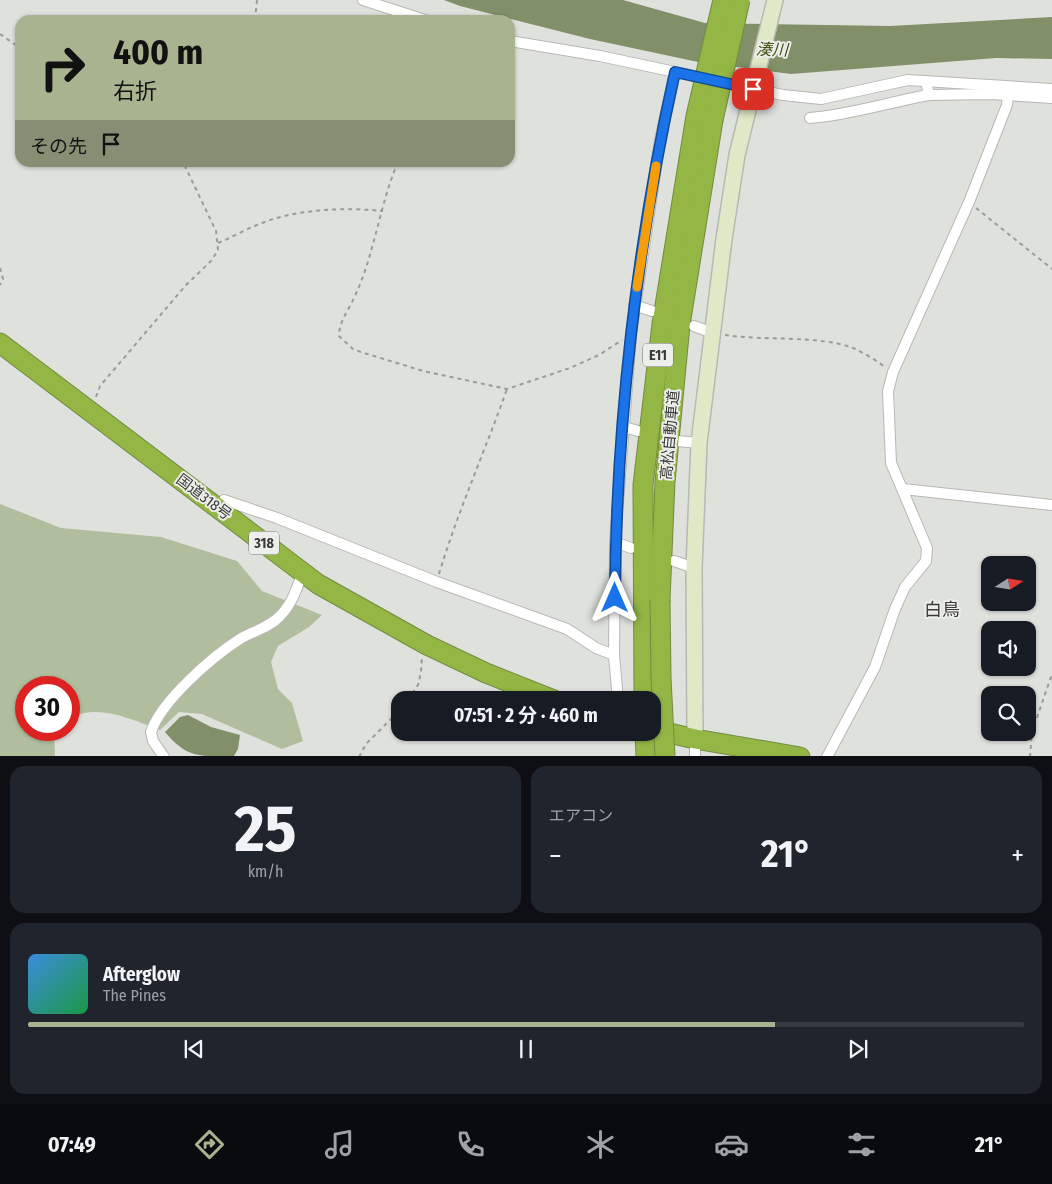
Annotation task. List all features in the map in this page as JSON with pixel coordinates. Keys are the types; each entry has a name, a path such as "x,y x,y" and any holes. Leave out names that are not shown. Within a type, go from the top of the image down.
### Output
{"highway":[{"name":"高松自動車道","path":"666,756 660,678 660,600 665,482 680,325 705,118 724,0"},
{"name":"高松自動車道","path":"644,691 643,485 662,324 705,118 740,0"},
{"name":"国道318号","path":"0,343 318,584 427,644 486,673 531,691"},
{"path":"661,733 695,748 800,756"},
{"path":"645,741 646,755"}],"street":[{"path":"363,0 410,15"},
{"path":"695,748 694,568 699,444 737,155 775,0"},
{"path":"515,42 600,56 783,95 821,98 908,80 1052,89"},
{"path":"617,691 614,655 615,542 631,335 660,140 675,72"},
{"path":"926,81 929,95"},
{"path":"810,118 840,116 878,104 929,95 1008,95 1052,98"},
{"path":"827,756 875,667 905,587 926,562 927,548 903,489 890,463 888,391 893,372 968,202 1007,104 1008,95"},
{"path":"634,305 652,311"},
{"path":"694,326 713,333"},
{"path":"624,427 638,431"},
{"path":"677,441 699,444"},
{"path":"903,489 1052,505"},
{"path":"216,506 224,500 277,518 437,582 567,629 596,648 614,655"},
{"path":"615,542 631,548"},
{"path":"674,561 694,568"},
{"path":"164,756 152,741 151,732 166,707 201,669 225,649 243,637 269,626 280,617 294,599 303,572"}],"path":[{"path":"256,15 257,0"},
{"path":"0,34 15,44"},
{"path":"90,411 100,386 186,285 211,261 218,250 216,231 185,167"},
{"path":"396,167 389,183 376,240 358,290 339,327 339,336 353,349 423,371 507,389 577,365 631,335"},
{"path":"968,202 1052,269"},
{"path":"218,243 257,225 290,215 367,210 383,211"},
{"path":"0,268 4,279 0,285"},
{"path":"713,333 751,339 820,342 852,348 893,372"},
{"path":"437,582 451,534 479,468 507,389"},
{"path":"414,691 418,685 421,660 427,644"},
{"path":"1030,756 1032,732 1052,674"},
{"path":"359,756 366,744 391,719"}],"shaded area":[{"path":"0,504 61,528 161,537 237,561 262,591 322,615 309,627 278,646 271,662 278,689 292,703 303,741 282,749 202,714 179,712 160,730 115,714 92,712 80,714 80,676 15,676 15,741 54,741 55,756 0,756"}],"water":[{"name":"湊川","path":"444,0 623,0 705,23 890,26 1052,17 1052,59 996,58 791,74 698,62 590,39 515,20 515,15 495,15"},
{"path":"188,715 211,727 240,735 238,749 234,756 194,754 173,740 165,732 180,717"}],"slow traffic":[{"path":"637,287 656,166"}],"district":[{"name":"白鳥","path":"942,610"}],"route":[{"path":"615,598 615,542 634,305 660,140 675,72 753,89"}]}
